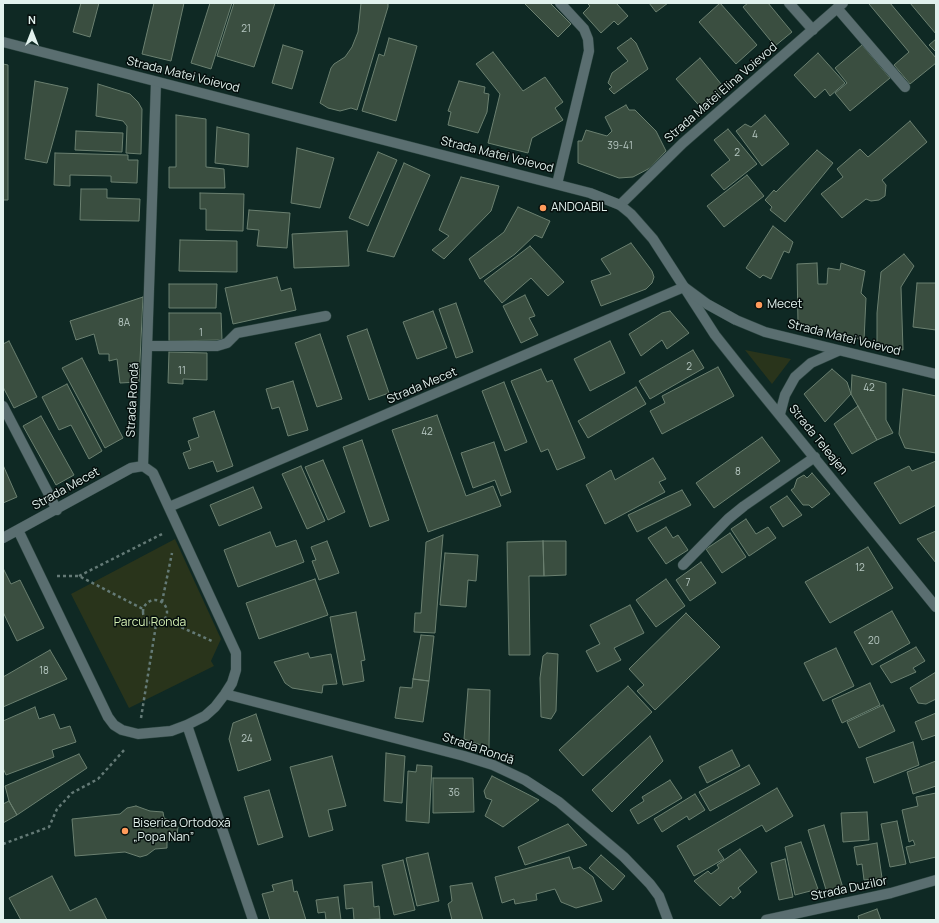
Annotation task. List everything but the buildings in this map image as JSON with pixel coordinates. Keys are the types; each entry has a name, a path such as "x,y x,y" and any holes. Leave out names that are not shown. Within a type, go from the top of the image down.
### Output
{"street":[{"path":"557,184 589,51 588,39 584,29 560,3"},
{"path":"789,3 813,30"},
{"path":"840,5 904,87"},
{"name":"Strada Matei Elina Voievod","path":"620,205 683,143 840,5"},
{"name":"Strada Matei Voievod","path":"3,42 590,193 620,205 642,225 654,239 684,287 713,307 765,332 936,374"},
{"name":"Strada Rondă","path":"143,466 156,82"},
{"name":"Strada Teleajen","path":"684,287 715,335 936,607"},
{"name":"Strada Mecet","path":"170,507 684,287"},
{"path":"148,346 217,346 227,343 237,333 326,316"},
{"path":"780,414 785,395 795,377 811,364 838,351"},
{"path":"3,406 56,510"},
{"path":"683,565 728,519 744,506 815,457"},
{"path":"18,530 108,717 114,725 122,730 138,734 171,731 205,716 215,707 232,683 236,670 236,653 170,507 153,473 143,466"},
{"name":"Strada Mecet","path":"3,538 131,468 143,466"},
{"name":"Strada Rondă","path":"225,694 464,756 493,766 525,780 559,802 624,857 650,884 659,896 668,920"},
{"path":"187,725 252,920"},
{"name":"Strada Duzilor","path":"766,920 891,894 936,880"}],"path":[{"path":"41,577 79,576 178,526"},
{"path":"162,602 178,526"},
{"path":"79,576 143,609 146,620 156,625"},
{"path":"143,609 151,601 162,602 167,608 167,617 165,620 156,625"},
{"path":"165,620 236,653"},
{"path":"3,844 49,826 57,809 72,792 98,779 138,734 156,625"}],"green space":[{"path":"745,350 791,359 772,384"},
{"name":"Parcul Ronda","path":"175,539 221,639 211,661 214,666 129,708 71,594"}],"place":[{"name":"ANDOABIL","path":"543,208"},
{"name":"Mecet","path":"759,305"},
{"name":"Biserica Ortodoxă „Popa Nan”","path":"125,831"}]}
